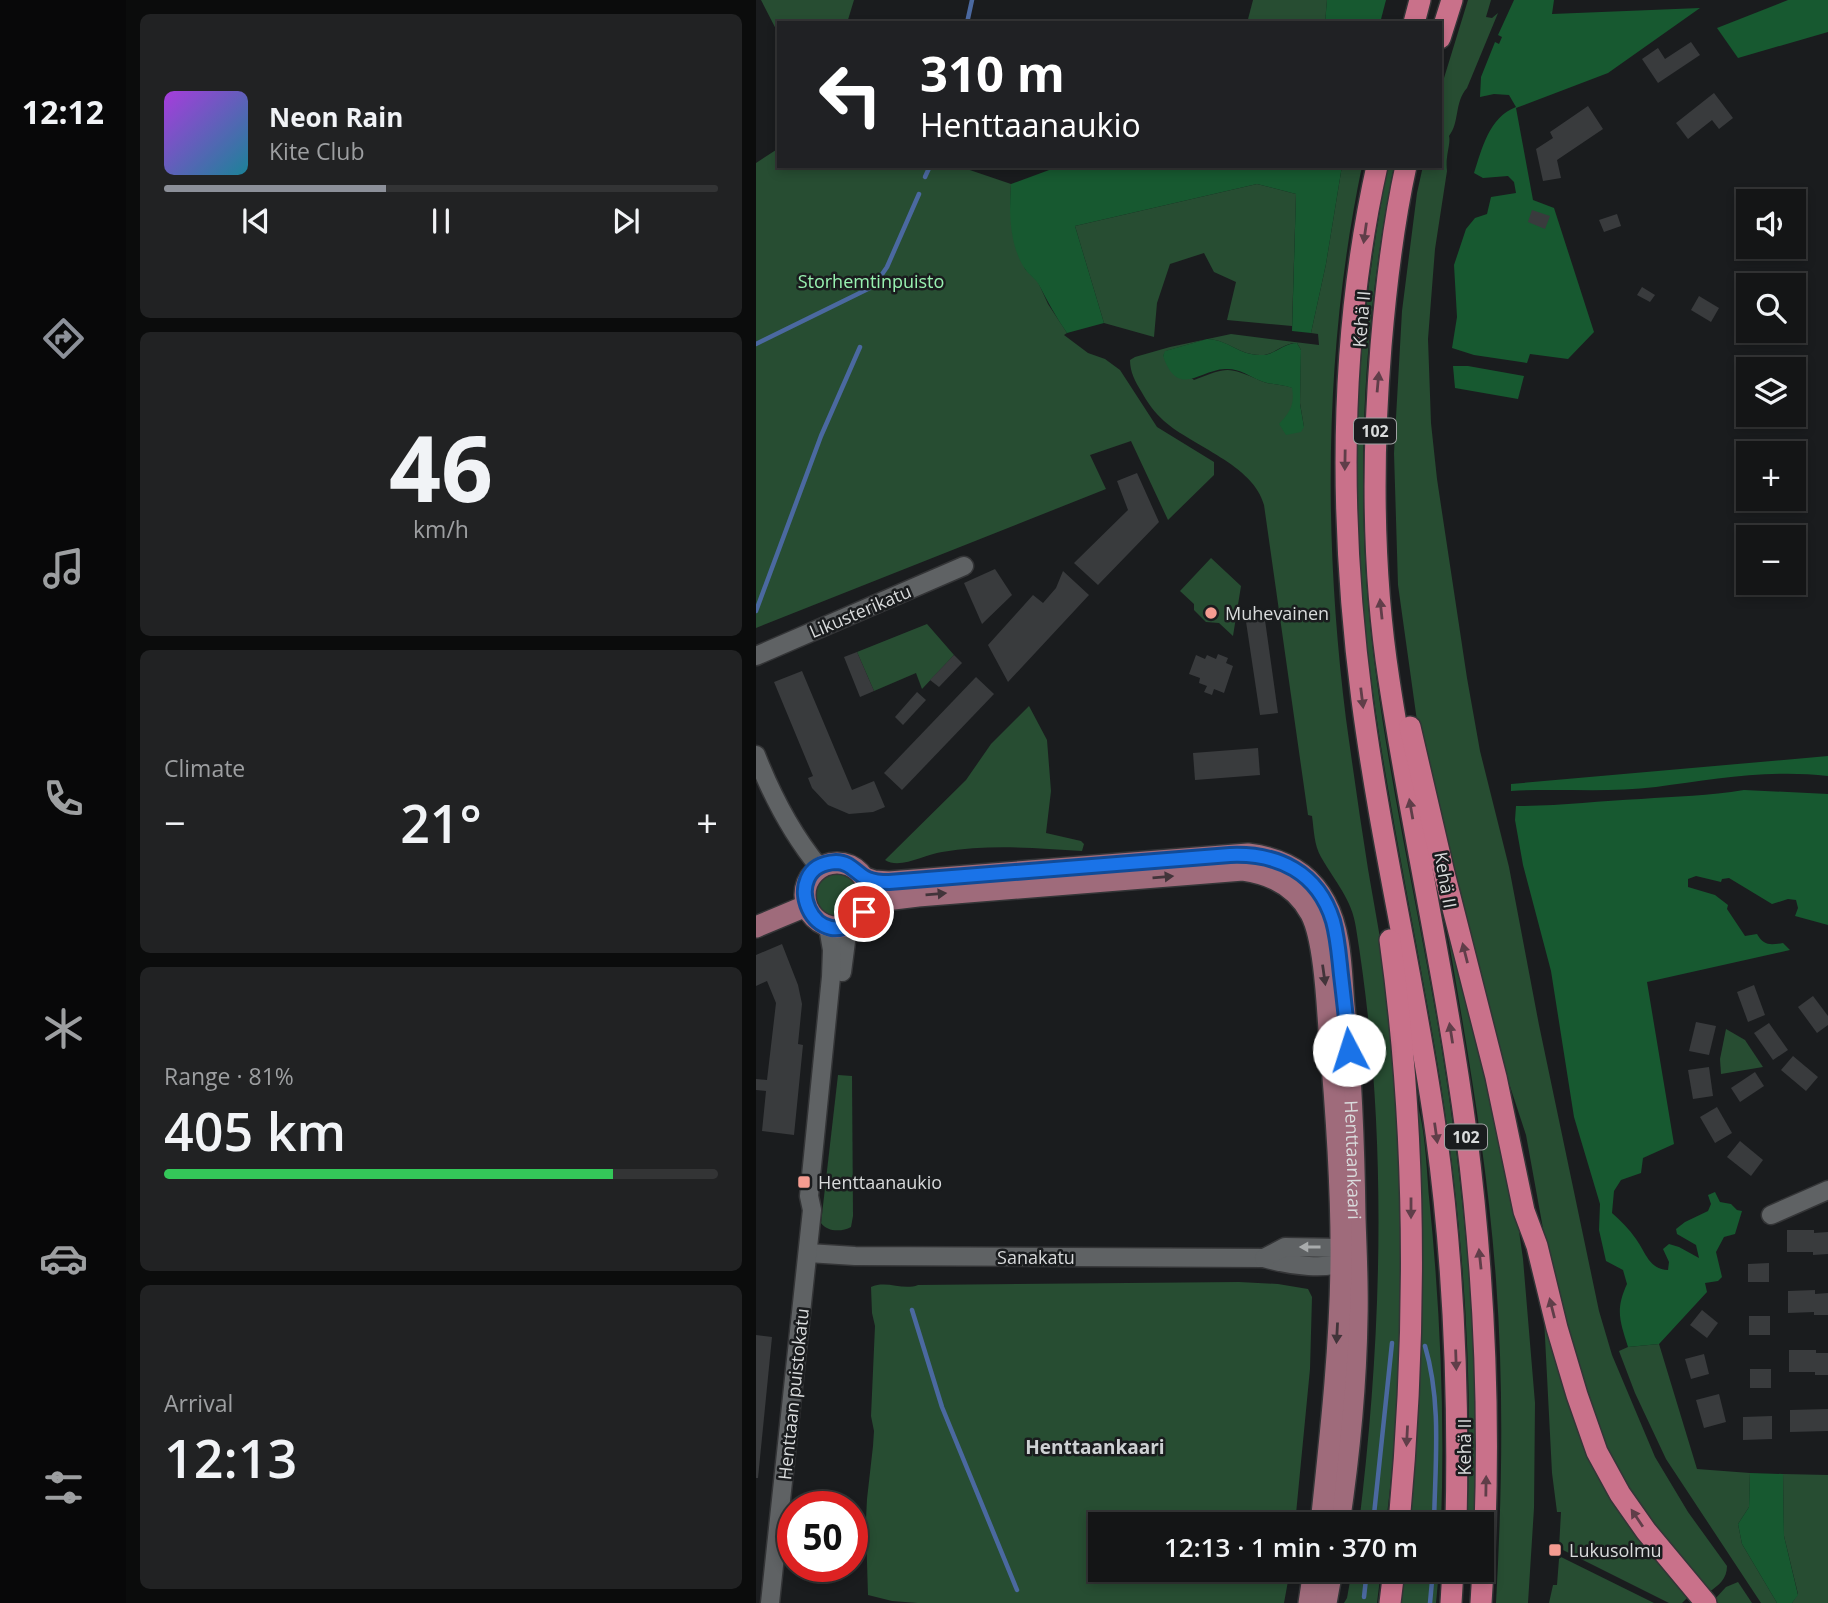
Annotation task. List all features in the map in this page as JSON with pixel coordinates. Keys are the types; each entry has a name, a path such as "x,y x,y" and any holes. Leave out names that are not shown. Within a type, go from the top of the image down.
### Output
{"highway":[{"path":"1414,21 1420,0"},
{"path":"1442,32 1452,0"},
{"name":"Kehä II","path":"1377,168 1351,330 1345,453 1347,544 1362,702 1422,1044 1447,1230 1456,1329 1456,1512"},
{"name":"Kehä II","path":"1406,168 1387,281 1376,415 1376,532 1388,677 1450,1031 1479,1250 1487,1427 1486,1534 1481,1603"},
{"path":"1388,677 1409,723 1496,1077 1524,1211 1537,1246 1557,1328 1581,1406 1597,1452 1620,1494 1646,1531 1700,1597"},
{"path":"1395,897 1388,927 1405,1070 1411,1184 1410,1355 1400,1512"},
{"path":"1390,1603 1393,1582"},
{"path":"1451,1603 1452,1582"}],"main road":[{"name":"Henttaankaari","path":"864,878 889,882 1248,854 1274,859 1302,873 1318,891 1326,905 1337,938 1347,1029 1355,1147 1322,1512"},
{"path":"828,863 844,863 859,871 864,878 869,890 869,902 864,912 838,926 818,922 806,906 804,891 807,881 819,867 828,863"},
{"name":"Henttaankaari","path":"869,902 1243,870 1259,872 1290,887 1312,916 1325,980 1355,1361 1340,1512"},
{"path":"756,928 806,906"},
{"path":"1309,1603 1312,1582"},
{"path":"1326,1603 1330,1582"}],"street":[{"name":"Likusterikatu","path":"756,656 964,566"},
{"path":"756,755 773,797 804,848 819,867"},
{"name":"Henttaan puistokatu","path":"770,1603 808,1253 812,1210 809,1196 832,950 838,926"},
{"path":"1771,1215 1828,1190"},
{"name":"Sanakatu","path":"808,1253 855,1256 1264,1258 1286,1264 1346,1256"}],"green space":[{"path":"761,0 854,0 848,21 777,21 777,31"},
{"path":"1253,0 1327,0 1325,21 1248,21"},
{"path":"1327,0 1386,0 1381,21 1325,21"},
{"path":"1468,0 1491,0 1486,17 1492,18 1498,13 1460,100 1455,125 1449,136 1447,171 1435,249 1428,339 1431,423 1437,479 1480,751 1509,867 1599,1311 1612,1355 1655,1457 1688,1512 1727,1566 1724,1578 1709,1592 1654,1529 1620,1478 1596,1430 1568,1337 1544,1234 1526,1135 1504,1068 1417,721 1398,585 1394,453 1402,311 1417,193 1423,168 1442,168 1442,84"},
{"path":"1514,0 1554,0 1552,14 1700,8 1608,73 1516,108 1533,200 1554,208 1594,332 1568,359 1530,354 1527,363 1474,355 1452,348 1457,317 1454,265 1466,229 1475,218 1487,214 1491,197 1516,193 1514,182 1508,176 1483,178 1474,173 1493,126 1499,118 1516,107 1509,95 1480,97 1481,77 1495,42 1499,44 1502,37 1498,35"},
{"path":"1788,0 1828,0 1828,32 1738,58 1717,28"},
{"name":"Storhemtinpuisto","path":"777,149 777,168 964,168 1011,184 1010,204 1025,269 1038,282 1048,304 1067,333 1064,335 1088,353 1105,359 1120,370 1157,427 1214,462 1214,475 1168,520 1131,441 1090,455 1106,489 756,628 756,163"},
{"path":"1055,168 1342,168 1326,264 1311,333 1292,331 1296,194 1257,184 1075,226 1104,323 1067,333 1038,283 1020,260 1013,239 1010,216 1011,184"},
{"path":"1342,168 1362,168 1340,304 1331,442 1331,511 1333,580 1346,719 1388,990 1398,1093 1402,1216 1401,1340 1387,1512 1360,1512 1373,1376 1378,1226 1373,1076 1366,1002 1354,918 1347,899 1319,852 1312,816 1308,815 1264,505 1258,491 1235,467 1176,430 1157,414 1135,380 1130,360 1206,339 1166,351 1163,356 1194,380 1228,370 1293,388 1294,401 1289,414 1304,427 1300,403 1301,350 1297,343 1260,355 1246,353 1222,342 1207,339 1231,334 1319,345 1318,334 1311,333 1326,264"},
{"path":"1388,168 1394,168 1377,271 1366,377 1363,484 1367,590 1380,703 1440,1038 1457,1159 1473,1341 1474,1512 1467,1512 1468,1357 1455,1190 1440,1079 1382,753 1364,622 1357,507 1358,409 1372,263"},
{"path":"1257,184 1296,194 1292,326 1227,320 1236,282 1214,272 1204,253 1170,264 1157,303 1154,337 1104,323 1075,226"},
{"path":"1207,339 1222,342 1246,353 1260,355 1270,354 1297,343 1301,350 1300,404 1304,427 1301,432 1286,435 1279,424 1291,407 1292,388 1265,382 1230,369 1215,370 1190,379 1175,376 1163,356 1165,351"},
{"path":"1453,366 1524,376 1518,399 1455,388"},
{"path":"1211,558 1241,586 1233,636 1219,623 1206,622 1194,610 1194,604 1180,591"},
{"path":"927,624 954,655 922,689 916,673 874,691 857,652"},
{"path":"1029,706 1047,740 1051,791 1046,833 1081,841 1084,844 1082,851 977,848 935,853 898,863 885,860 966,780 991,744"},
{"path":"1828,756 1828,776 1764,774 1638,789 1511,791 1511,784"},
{"path":"1744,790 1828,794 1828,925 1795,916 1798,908 1796,900 1788,899 1772,904 1729,878 1722,879 1721,882 1696,876 1688,879 1688,887 1715,895 1728,905 1727,909 1745,936 1757,934 1765,943 1783,943 1790,950 1647,982 1674,1144 1643,1158 1641,1173 1621,1180 1614,1191 1612,1213 1631,1232 1652,1263 1668,1270 1669,1262 1663,1249 1669,1244 1699,1258 1696,1245 1677,1234 1676,1229 1708,1211 1711,1204 1708,1195 1715,1192 1720,1202 1731,1204 1742,1211 1735,1234 1724,1237 1716,1252 1722,1277 1718,1281 1705,1283 1707,1292 1659,1344 1628,1347 1620,1316 1621,1301 1627,1284 1623,1270 1606,1261 1599,1230 1600,1204 1574,1117 1551,971 1523,865 1515,820 1516,806 1692,796"},
{"path":"837,873 853,879 859,895 853,911 837,917 821,911 815,895 821,879"},
{"path":"1443,907 1463,975 1517,1217 1523,1259 1535,1403 1534,1508 1528,1603 1496,1603 1501,1442 1496,1280 1481,1139"},
{"path":"1726,1029 1745,1040 1763,1067 1721,1074 1720,1059"},
{"path":"838,1075 852,1076 853,1216 851,1227 831,1230 821,1223"},
{"path":"1416,1102 1425,1148 1439,1320 1441,1512 1407,1512"},
{"path":"1239,1282 1308,1289 1312,1297 1310,1369 1296,1512 1088,1512 1088,1582 1288,1582 1284,1603 918,1603 892,1601 868,1595 868,1491 874,1431 871,1416 875,1326 871,1287"},
{"path":"1544,1318 1564,1384 1689,1596 1682,1603 1669,1603 1559,1548 1561,1512 1557,1512 1552,1473"},
{"path":"1659,1344 1697,1469 1750,1473 1749,1507 1738,1524 1742,1544 1777,1603 1761,1603 1666,1459 1635,1393 1619,1351 1628,1347"},
{"path":"1750,1473 1783,1474 1784,1536 1798,1595 1792,1603 1777,1603 1742,1544 1738,1524 1749,1507"},
{"path":"1783,1474 1828,1475 1828,1603 1792,1603 1798,1594 1784,1536"},
{"path":"1561,1557 1654,1603 1549,1603 1553,1585 1557,1585"},
{"path":"1350,1582 1380,1582 1377,1603 1344,1603"},
{"path":"1400,1582 1438,1582 1436,1603 1398,1603"},
{"path":"1738,1582 1752,1603 1718,1603 1715,1599 1726,1587"}],"building":[{"path":"1691,42 1700,55 1658,83 1642,59 1658,48 1665,59"},
{"path":"1714,93 1733,118 1719,129 1712,120 1688,139 1676,123"},
{"path":"1588,106 1603,129 1557,160 1561,178 1543,181 1536,149 1553,138 1550,132"},
{"path":"1532,210 1550,216 1545,229 1528,222"},
{"path":"1617,214 1621,226 1604,232 1599,220"},
{"path":"1642,287 1655,295 1650,302 1637,295"},
{"path":"1699,296 1719,308 1711,322 1691,310"},
{"path":"1137,473 1159,522 1098,585 1074,563 1128,510 1117,481"},
{"path":"995,569 1012,595 982,624 964,583"},
{"path":"1063,571 1089,595 1008,682 988,645 1033,595 1043,603 1056,588"},
{"path":"1264,613 1278,713 1260,715 1245,615"},
{"path":"857,652 874,691 860,697 844,657"},
{"path":"1218,654 1228,658 1226,663 1233,666 1224,693 1214,689 1212,695 1204,692 1207,686 1199,683 1200,678 1189,674 1196,655 1205,659 1207,655 1216,659"},
{"path":"954,655 962,663 939,687 930,680"},
{"path":"802,671 852,790 874,781 885,807 873,812 849,814 828,805 812,788 808,778 813,776 774,682"},
{"path":"976,677 994,694 902,790 884,773"},
{"path":"917,692 926,700 903,725 895,717"},
{"path":"1258,748 1260,775 1195,780 1193,753"},
{"path":"782,944 798,985 802,1004 798,1044 803,1045 794,1135 762,1131 766,1091 756,1090 756,1079 767,1080 776,1003 767,981 756,986 756,955"},
{"path":"1754,985 1765,1015 1748,1022 1737,992"},
{"path":"1813,996 1828,1016 1828,1025 1817,1033 1798,1007"},
{"path":"1696,1022 1716,1026 1709,1055 1689,1051"},
{"path":"1769,1023 1788,1050 1773,1060 1754,1033"},
{"path":"1793,1056 1818,1077 1806,1091 1781,1070"},
{"path":"1709,1067 1713,1096 1693,1099 1688,1070"},
{"path":"1755,1072 1764,1086 1740,1102 1731,1088"},
{"path":"1717,1107 1732,1133 1715,1143 1700,1117"},
{"path":"1740,1141 1763,1160 1751,1176 1727,1157"},
{"path":"1787,1230 1828,1232 1828,1254 1787,1252"},
{"path":"1769,1263 1769,1282 1748,1282 1748,1264"},
{"path":"1815,1290 1815,1294 1828,1293 1828,1315 1814,1315 1814,1312 1788,1313 1788,1291"},
{"path":"1702,1310 1718,1323 1707,1338 1690,1325"},
{"path":"1749,1316 1770,1316 1770,1335 1749,1335"},
{"path":"756,1335 772,1337 758,1478 756,1478"},
{"path":"1789,1350 1828,1353 1828,1375 1789,1372"},
{"path":"1704,1354 1709,1374 1691,1379 1685,1359"},
{"path":"1750,1369 1771,1369 1771,1388 1750,1388"},
{"path":"1719,1394 1726,1422 1704,1428 1696,1400"},
{"path":"1828,1409 1828,1431 1790,1432 1790,1410"},
{"path":"1772,1416 1772,1439 1743,1440 1743,1417"}],"waterway":[{"path":"967,21 972,0"},
{"path":"925,177 929,168"},
{"path":"756,344 874,286 887,267 919,194"},
{"path":"756,611 821,436 860,347"},
{"path":"912,1310 942,1407 1017,1590"},
{"path":"1374,1512 1392,1343"},
{"path":"1425,1346 1436,1412 1434,1512"},
{"path":"1364,1597 1366,1582"},
{"path":"1430,1603 1432,1582"}],"place":[{"name":"Muhevainen","path":"1211,613"},
{"name":"Henttaanaukio","path":"804,1182"},
{"name":"Lukusolmu","path":"1555,1550"}],"district":[{"name":"Henttaankaari","path":"1095,1447"}],"route":[{"path":"864,912 848,926 828,927 818,922 806,906 804,891 807,881 819,867 838,862 852,866 864,878 889,882 1230,855 1266,856 1302,873 1318,891 1333,921 1349,1050"}]}
